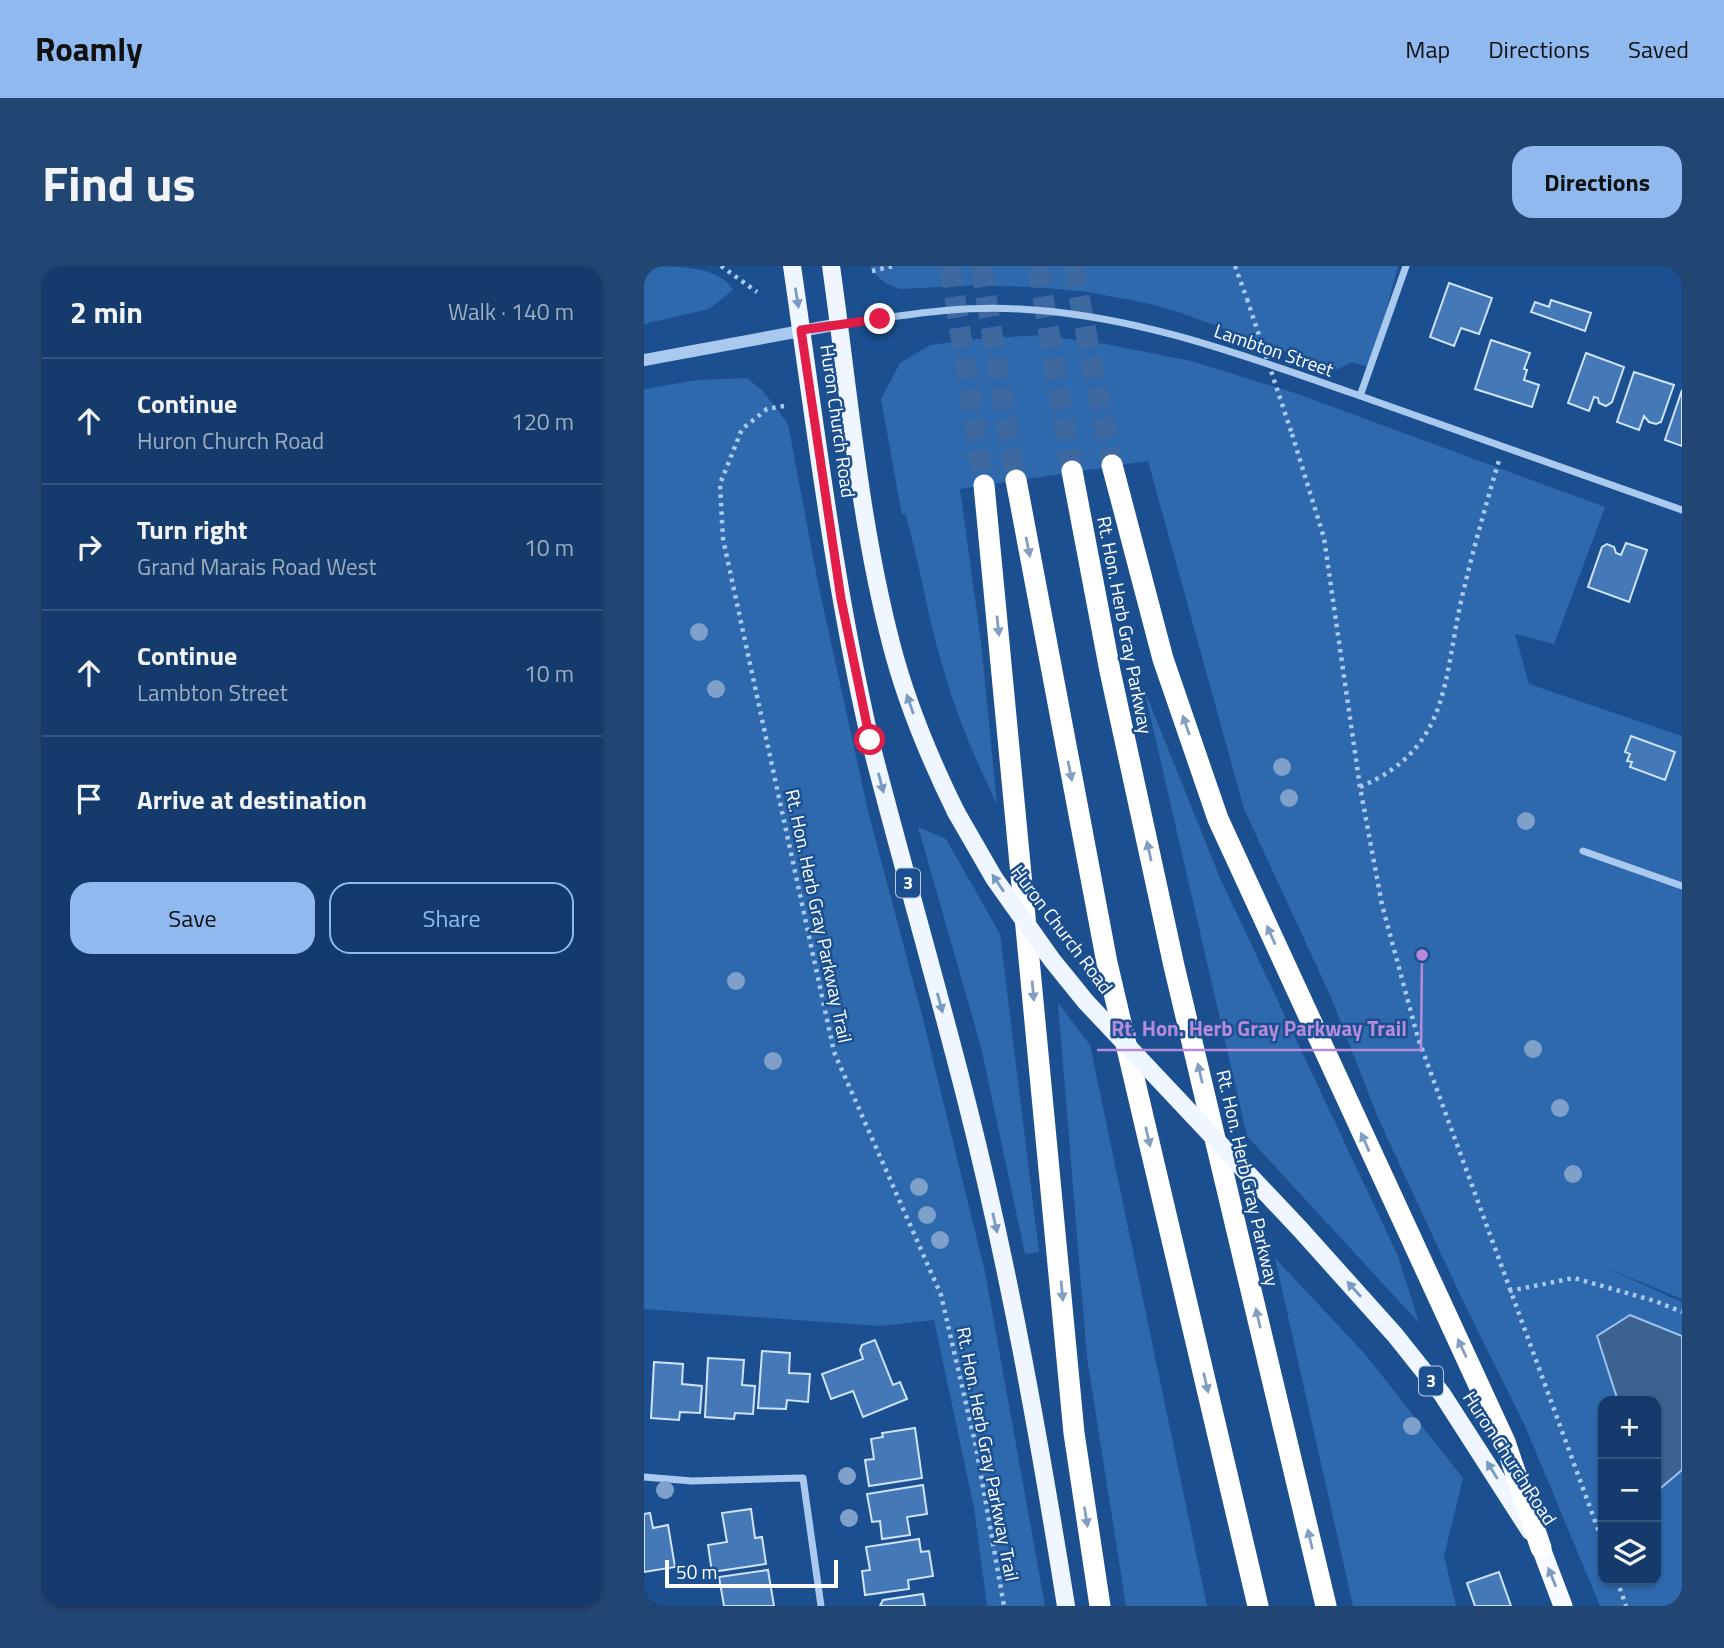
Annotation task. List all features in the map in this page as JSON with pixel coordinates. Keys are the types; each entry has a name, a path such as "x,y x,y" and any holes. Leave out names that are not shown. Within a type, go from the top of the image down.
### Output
{"highway":[{"path":"1112,465 1163,659 1218,819 1505,1442 1541,1548"},
{"name":"Rt. Hon. Herb Gray Parkway","path":"1072,471 1110,671 1174,966 1326,1606"},
{"path":"1016,480 1107,964 1258,1606"},
{"path":"984,485 1073,1433 1100,1606"},
{"name":"Huron Church Road","path":"1541,1548 1563,1606"}],"main road":[{"name":"Huron Church Road","path":"792,266 841,599 857,684 988,1192 1033,1411 1066,1606"},
{"name":"Huron Church Road","path":"831,266 865,516 891,644 932,762 956,812 1008,899 1086,1002 1300,1229 1395,1335 1442,1394 1541,1548"}],"street":[{"path":"1360,396 1406,266"},
{"name":"Lambton Street","path":"839,324 943,310 984,308 1067,313 1153,328 1360,396 1682,510"},
{"path":"644,360 839,324"},
{"path":"1583,851 1682,886"},
{"path":"644,1477 692,1481 803,1478 821,1606"}],"path":[{"path":"721,266 757,292"},
{"path":"872,271 893,266"},
{"path":"1235,266 1324,538 1360,787 1382,905 1418,1038 1598,1530"},
{"name":"Rt. Hon. Herb Gray Parkway Trail","path":"784,406 767,409 742,429 720,484 723,539 834,1052 942,1295 976,1447 1004,1606"},
{"path":"1360,787 1383,777 1403,763 1420,742 1436,714 1482,515 1503,446"},
{"path":"1509,1291 1574,1278 1655,1301 1682,1312"},
{"path":"1619,1585 1626,1606"}],"shaded area":[{"path":"644,266 682,267 707,272 727,282 733,290 709,309 644,324"},
{"path":"870,266 1398,266 1371,368 1352,362 1336,370 1176,311 1146,303 1088,292 1033,287 978,285 900,289 885,283"},
{"path":"1040,335 1105,344 1191,361 1295,393 1605,507 1554,644 1515,634 1529,684 1682,736 1682,1299 1599,1265 1682,1302 1682,1606 1600,1606 1525,1426 1462,1299 1379,1120 1330,995 1244,809 1148,461 960,489 981,642 997,804 964,730 934,637 910,531 905,513 902,515 881,399 900,363 930,345"},
{"path":"747,378 763,391 788,424 818,583 868,811 923,1019 985,1272 1045,1606 987,1606 974,1508 934,1320 880,1326 644,1309 644,389 697,380"},
{"path":"1144,689 1220,878 1398,1256 1419,1323 1247,1136"},
{"path":"918,827 946,839 1000,934 1039,1252 1025,1254 981,1047"},
{"path":"1058,1003 1090,1045 1207,1606 1126,1606 1087,1358"},
{"path":"1275,1258 1364,1353 1463,1478 1444,1556 1456,1606 1353,1606"},
{"path":"1630,1315 1682,1336 1682,1470 1661,1488 1661,1396 1616,1396 1597,1336"}],"building":[{"path":"1449,283 1492,298 1479,334 1461,328 1454,346 1430,337"},
{"path":"1551,300 1591,313 1585,331 1531,312 1535,302 1549,307"},
{"path":"1491,340 1530,353 1524,369 1527,370 1524,380 1539,385 1532,407 1475,389"},
{"path":"1586,353 1624,367 1612,402 1606,406 1594,397 1589,411 1568,403"},
{"path":"1634,372 1674,385 1661,422 1649,422 1644,416 1639,430 1617,422"},
{"path":"1682,390 1682,446 1665,440"},
{"path":"1626,543 1647,550 1629,602 1588,587 1602,547 1607,544 1621,555"},
{"path":"1631,736 1675,752 1665,780 1630,767 1632,762 1627,761 1630,754 1625,752"},
{"path":"875,1340 893,1385 900,1382 907,1399 863,1417 853,1391 831,1399 822,1374 863,1359 860,1350 862,1345"},
{"path":"762,1351 790,1353 789,1373 810,1374 808,1402 787,1400 786,1409 758,1408"},
{"path":"708,1358 744,1360 742,1385 755,1386 753,1414 735,1413 734,1419 705,1417"},
{"path":"654,1362 683,1364 682,1384 702,1386 700,1413 680,1412 679,1420 651,1418"},
{"path":"915,1428 922,1478 869,1486 865,1460 874,1459 871,1439 883,1437 882,1433"},
{"path":"923,1485 927,1514 907,1517 910,1535 882,1539 880,1521 872,1522 867,1494"},
{"path":"751,1509 755,1538 762,1537 766,1564 712,1572 708,1545 727,1542 722,1513"},
{"path":"650,1513 653,1528 668,1525 675,1567 644,1572 644,1514"},
{"path":"919,1539 921,1552 929,1551 933,1576 908,1580 909,1589 865,1595 862,1571 870,1570 866,1547"},
{"path":"768,1570 774,1606 724,1606 719,1577"},
{"path":"1499,1572 1511,1606 1475,1606 1467,1583"},
{"path":"923,1594 925,1606 880,1606 883,1600"}],"tunnel":[{"path":"950,266 984,485"},
{"path":"981,266 1016,480"},
{"path":"1038,266 1072,471"},
{"path":"1073,266 1112,465"}],"place":[{"name":"Rt. Hon. Herb Gray Parkway Trail","path":"1422,955"}],"route":[{"path":"870,740 841,599 801,330 880,319"}]}
